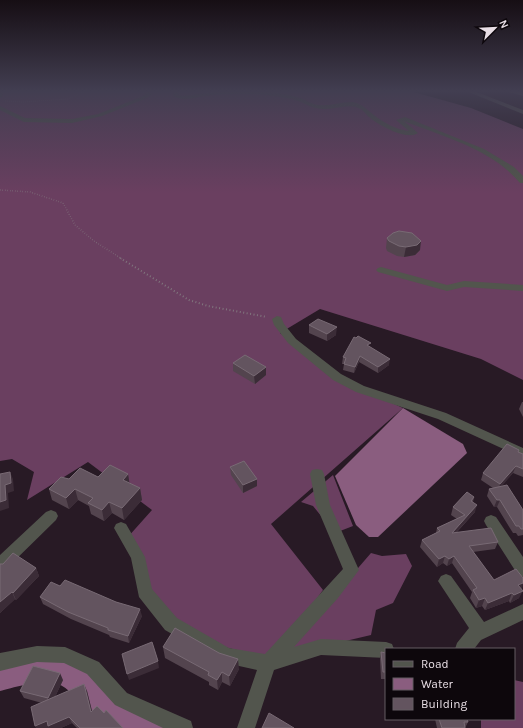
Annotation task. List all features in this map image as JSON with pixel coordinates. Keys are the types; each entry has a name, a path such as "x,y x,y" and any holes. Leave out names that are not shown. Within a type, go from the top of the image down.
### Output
{"street":[{"path":"387,125 399,132 415,133 406,125"},
{"path":"420,125 482,150 512,168 523,181"},
{"path":"381,270 446,288 464,284 523,288"},
{"path":"277,319 279,325 292,341 337,377 360,389 442,416 523,453"},
{"path":"246,728 268,663 351,570 323,505 317,474"},
{"path":"0,565 51,516"},
{"path":"490,521 523,570"},
{"path":"121,528 138,557 145,592 171,624 227,656 268,663 321,647 385,650"},
{"path":"446,581 480,632"},
{"path":"464,648 475,634 523,612"},
{"path":"0,662 37,654 65,654 93,668 121,699 184,728"}],"path":[{"path":"0,190 30,192 63,203 75,225 94,241 152,279 189,300 208,306 277,319"}],"shaded area":[{"path":"0,125 513,125 523,129 523,380 481,359 320,309 280,333 342,380 403,408 271,524 323,590 273,659 200,641 157,607 127,538 152,510 88,462 27,500 34,472 12,459 0,461"},
{"path":"333,475 353,526 335,533 313,506 301,502"},
{"path":"371,553 382,556 406,554 412,566 393,603 376,610 371,635 337,643 289,648"},
{"path":"515,680 523,682 523,728 481,728 481,720 515,720"}],"water":[{"path":"403,408 463,444 467,453 378,537 369,537 356,525 335,476"}],"building":[{"path":"399,231 412,233 421,241 417,245 406,247 399,246 389,241 387,238 393,233"},
{"path":"318,319 337,327 327,334 309,325"},
{"path":"358,336 371,343 367,345 390,359 378,367 360,356 355,367 344,364 346,358 343,357 354,337 356,338"},
{"path":"245,355 266,367 254,376 233,363"},
{"path":"507,444 519,450 518,452 523,454 523,469 516,466 500,484 483,473"},
{"path":"244,461 257,479 243,485 230,467"},
{"path":"110,465 128,474 123,480 140,488 122,508 109,502 102,510 88,503 93,498 75,489 66,498 49,489 61,477 69,479 80,468 98,477"},
{"path":"10,472 11,483 5,485 6,500 0,502 0,474"},
{"path":"507,485 523,510 523,529 516,526 500,500 497,500 489,489"},
{"path":"467,492 474,497 471,501 477,505 452,533 491,528 498,542 469,546 494,580 516,569 523,578 523,583 518,585 523,591 514,595 512,593 488,603 485,598 479,600 473,590 477,588 454,556 449,559 445,556 439,559 422,540 440,531 437,528 465,515 453,507"},
{"path":"13,553 36,568 13,593 12,592 0,602 0,564 3,564"},
{"path":"65,580 116,602 140,609 128,636 108,630 108,628 68,612 40,597 51,582 60,586"},
{"path":"175,628 219,653 238,659 229,676 222,672 217,680 208,675 209,672 163,647"},
{"path":"152,642 158,661 127,674 122,654"},
{"path":"381,652 385,653 385,672 383,672"},
{"path":"33,666 60,673 48,698 20,691"},
{"path":"84,684 91,712 97,706 104,713 106,710 123,728 80,728 69,717 48,726 47,721 35,726 31,707"},
{"path":"269,713 294,728 262,728"},
{"path":"439,720 467,720 468,722 464,722 465,728 442,728"}],"waterway":[{"path":"0,674 48,665 68,671 88,686 109,708 149,728"}]}
